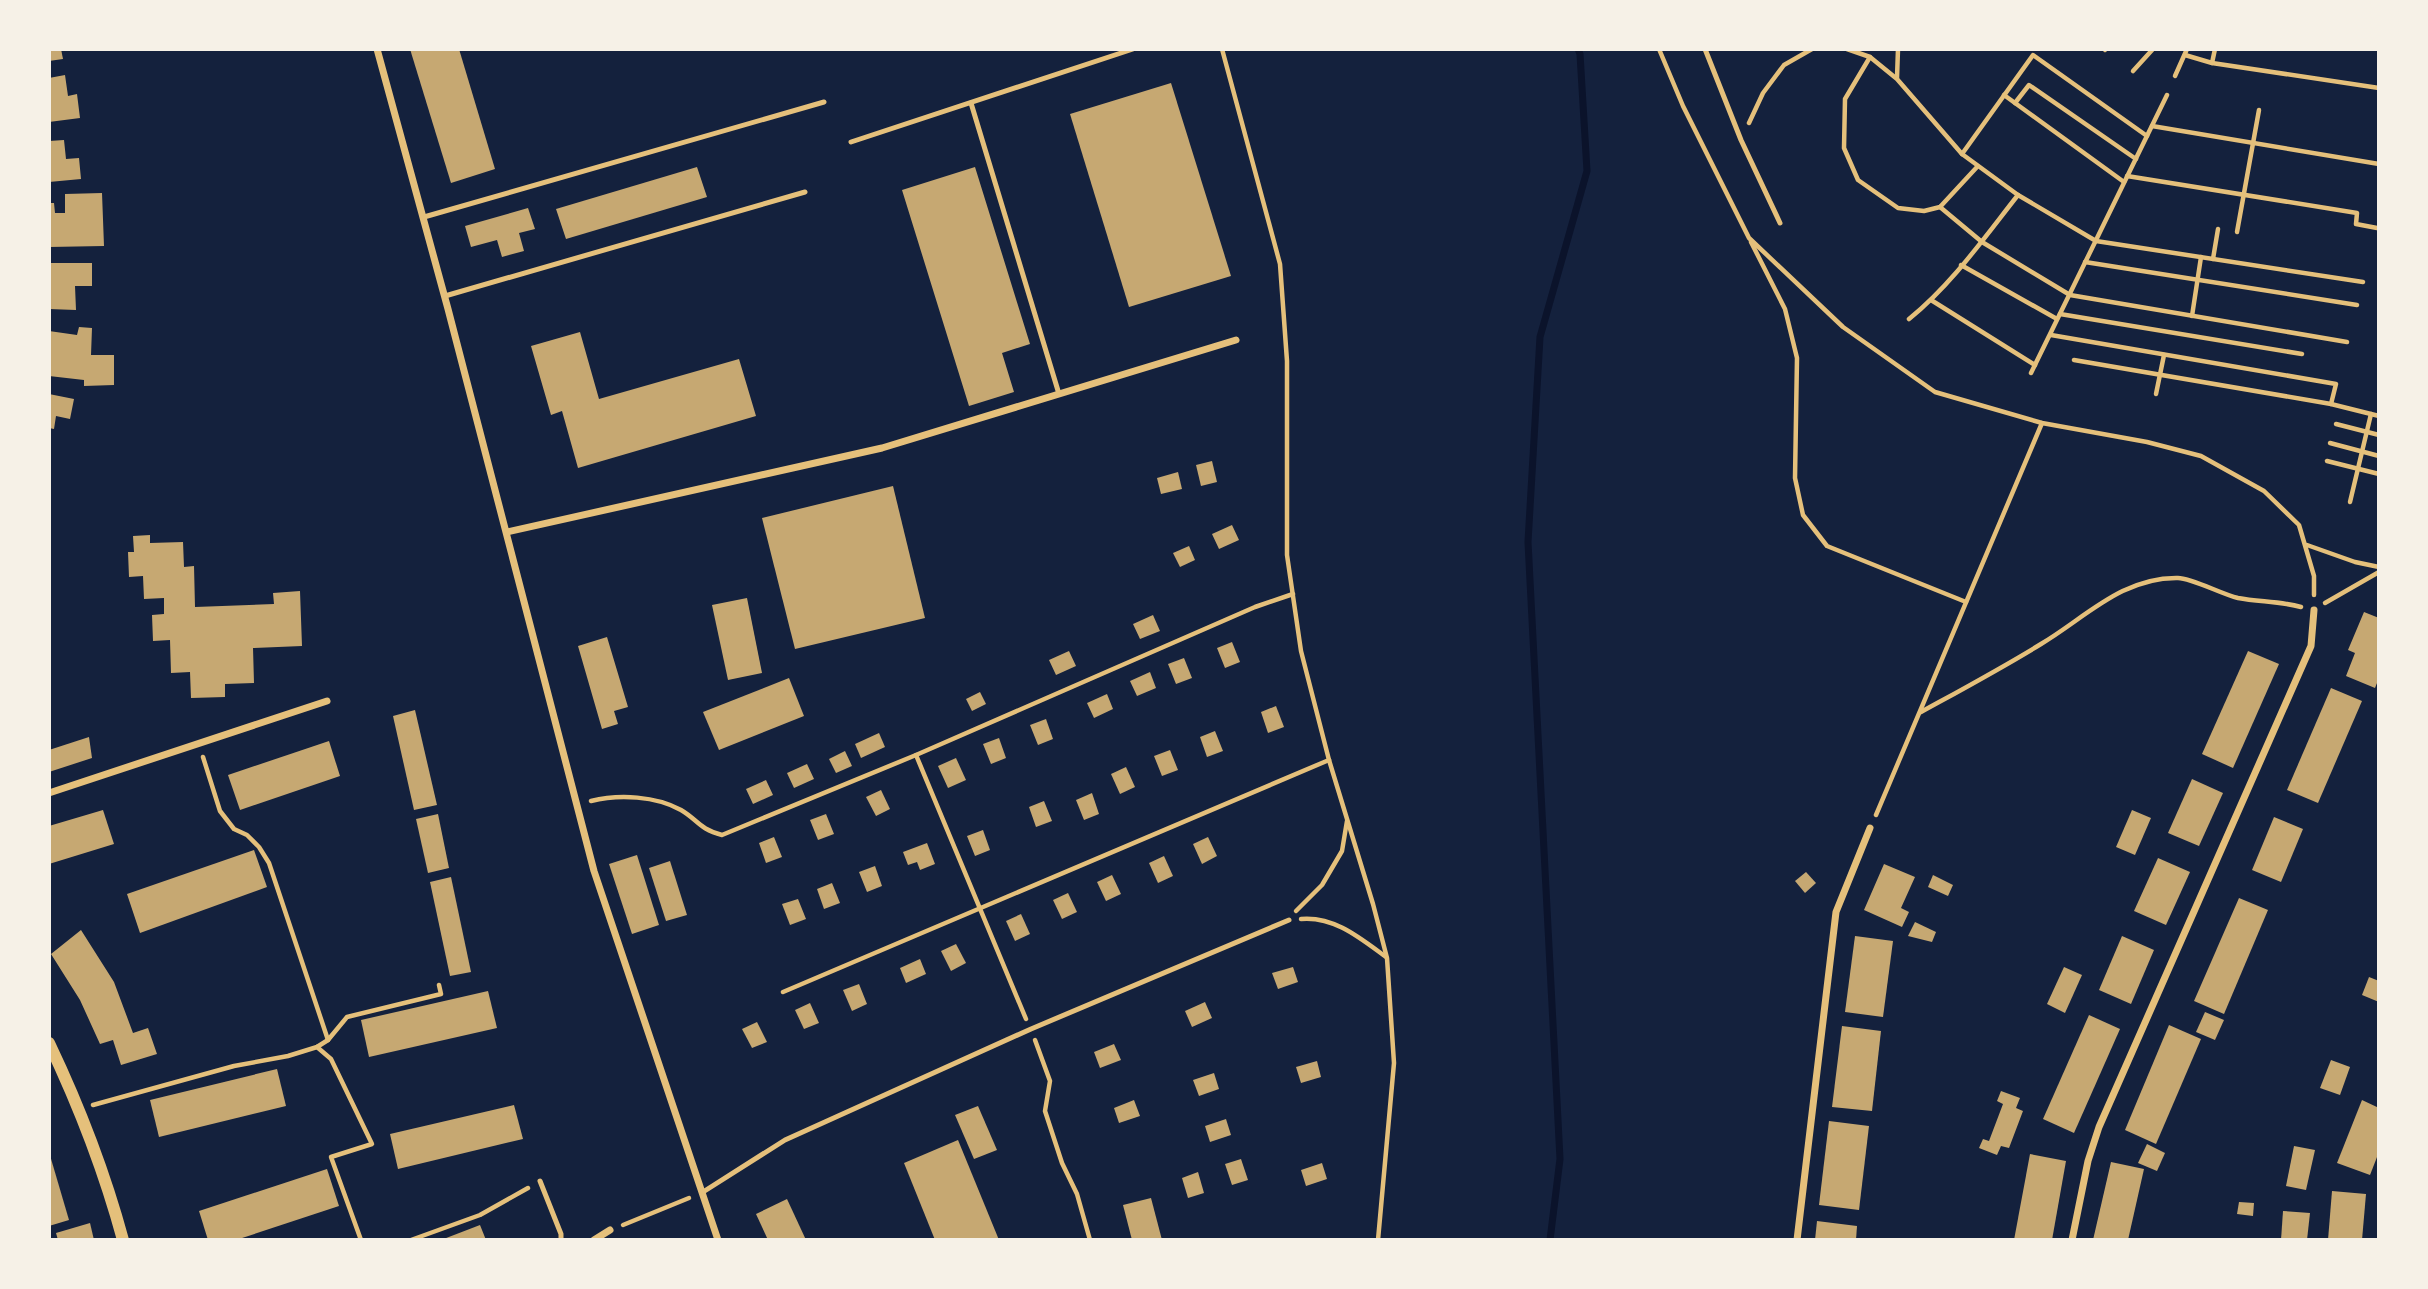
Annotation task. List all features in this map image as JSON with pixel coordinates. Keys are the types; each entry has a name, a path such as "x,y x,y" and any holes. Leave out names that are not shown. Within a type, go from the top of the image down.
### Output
{"street":[{"path":"377,49 445,296 594,871 718,1240"},
{"path":"507,532 882,448 1236,341"},
{"path":"2072,1240 2088,1161 2099,1127 2311,646 2314,610"},
{"path":"49,793 327,701"},
{"path":"1797,1240 1836,912 1870,828"},
{"path":"49,1043 80,1109 107,1183 123,1240"},
{"path":"594,1240 610,1230"}],"lane":[{"path":"851,142 1133,49"},
{"path":"1706,49 1741,140 1780,223"},
{"path":"424,217 824,102"},
{"path":"971,103 1059,394"},
{"path":"445,296 805,192"},
{"path":"703,1192 785,1140 1031,1030 1289,920"},
{"path":"540,1181 561,1240"}],"path":[{"path":"1222,49 1280,264 1287,361 1287,555 1301,651 1329,760 1387,958 1394,1063 1378,1240"},
{"path":"1659,49 1684,106 1785,309 1797,358 1795,478 1803,515 1827,546 1966,602"},
{"path":"1741,140 1763,93 1784,65 1812,49"},
{"path":"1847,49 1870,57 1897,79 1962,154 1977,167 2018,195 2096,241 2363,282"},
{"path":"1897,79 1898,49"},
{"path":"2133,71 2152,49"},
{"path":"2212,63 2215,49"},
{"path":"2175,76 2186,52 2212,63 2379,88"},
{"path":"1962,154 2033,55 2147,136"},
{"path":"1870,57 1845,99 1844,148 1858,180 1898,208 1924,211 1940,207 1977,167"},
{"path":"2015,103 2029,85 2136,159"},
{"path":"2004,95 2124,182"},
{"path":"2031,373 2167,95"},
{"path":"2237,232 2259,110"},
{"path":"2152,126 2379,164"},
{"path":"2127,176 2243,197 2357,213 2356,224 2377,228"},
{"path":"1909,319 1931,300 1982,242 2018,195"},
{"path":"1940,207 1982,242 2070,295 2347,342"},
{"path":"2213,259 2218,229"},
{"path":"1749,238 1843,327 1935,392 2042,423 2147,442 2201,456 2264,491 2298,525 2314,576 2314,610"},
{"path":"2192,316 2201,257"},
{"path":"2085,262 2357,304"},
{"path":"1961,265 2059,317 2302,354"},
{"path":"1931,300 2035,365"},
{"path":"2050,335 2336,384 2331,404"},
{"path":"2156,394 2164,355"},
{"path":"2074,360 2331,404 2379,416"},
{"path":"2350,502 2371,414"},
{"path":"1870,828 2042,423"},
{"path":"2336,424 2379,435"},
{"path":"2330,443 2379,456"},
{"path":"2326,461 2379,474"},
{"path":"2306,545 2329,555 2379,567"},
{"path":"1921,712 2042,644 2118,592 2147,581 2180,578 2242,599 2280,601 2314,610 2379,572"},
{"path":"576,805 599,799 660,800 683,811 707,831 722,835 916,755 1255,607 1293,594"},
{"path":"199,743 220,811 234,829 247,835 259,847 269,863 328,1040"},
{"path":"916,755 982,908 1050,1081 1045,1111 1062,1163 1077,1194 1090,1240"},
{"path":"783,992 1329,760"},
{"path":"1289,920 1322,885 1342,851 1348,819"},
{"path":"1289,920 1311,918 1335,923 1387,958"},
{"path":"80,1109 234,1066 288,1056 317,1047 328,1040 347,1017 441,994 439,985"},
{"path":"317,1047 331,1059 372,1144 331,1157 361,1240"},
{"path":"411,1240 480,1215 540,1181"},
{"path":"610,1230 689,1198"}],"building":[{"path":"49,49 61,49 63,59 49,61"},
{"path":"410,49 459,49 495,169 451,183"},
{"path":"65,75 68,96 77,94 80,118 49,122 49,78"},
{"path":"1171,83 1231,276 1129,307 1070,114"},
{"path":"64,140 66,159 79,158 81,179 49,182 49,141"},
{"path":"697,167 707,197 566,239 556,209"},
{"path":"975,167 1030,344 1002,353 1014,392 969,406 902,190"},
{"path":"102,193 104,246 49,247 49,203 54,203 55,213 65,213 65,194"},
{"path":"528,208 535,229 519,233 524,251 502,257 497,240 471,247 465,226"},
{"path":"49,263 92,263 92,286 75,286 76,310 49,309"},
{"path":"79,327 92,328 91,355 114,355 114,385 84,386 84,380 49,376 49,331 77,335"},
{"path":"580,332 599,399 739,359 756,416 578,468 562,411 551,415 531,346"},
{"path":"49,394 74,399 70,419 56,416 54,429 49,428"},
{"path":"1212,461 1217,482 1201,486 1196,465"},
{"path":"1178,472 1182,489 1161,494 1157,478"},
{"path":"893,486 925,618 795,649 762,518"},
{"path":"1232,525 1239,540 1219,549 1212,534"},
{"path":"150,535 150,543 183,542 184,567 194,566 195,607 274,604 273,593 300,591 302,646 253,648 254,683 225,684 225,697 191,698 190,672 171,673 170,640 153,641 152,615 164,614 164,598 144,599 143,576 129,577 128,552 134,552 133,536"},
{"path":"1189,546 1195,560 1180,567 1173,553"},
{"path":"747,598 762,673 728,680 712,605"},
{"path":"2364,612 2379,618 2379,678 2375,688 2346,676 2355,653 2348,650"},
{"path":"1153,615 1160,631 1140,639 1133,624"},
{"path":"607,637 628,707 614,711 618,724 602,729 578,646"},
{"path":"1232,642 1240,662 1225,668 1217,648"},
{"path":"1069,651 1076,666 1056,675 1049,660"},
{"path":"2248,651 2279,664 2233,768 2202,754"},
{"path":"1184,658 1192,678 1176,684 1168,664"},
{"path":"1150,672 1156,688 1137,696 1130,681"},
{"path":"789,678 804,716 719,750 703,712"},
{"path":"2331,688 2362,701 2318,803 2287,790"},
{"path":"980,692 986,704 972,711 966,699"},
{"path":"1107,694 1113,709 1094,718 1087,703"},
{"path":"1276,706 1284,727 1268,733 1261,712"},
{"path":"415,710 437,805 414,810 393,716"},
{"path":"1046,719 1053,739 1038,745 1030,725"},
{"path":"1215,731 1223,751 1207,757 1200,737"},
{"path":"879,733 885,747 861,758 855,744"},
{"path":"89,737 92,758 49,772 49,750"},
{"path":"999,738 1006,758 991,764 983,744"},
{"path":"329,741 340,776 240,810 228,775"},
{"path":"1170,750 1178,770 1162,776 1154,756"},
{"path":"845,751 852,766 836,773 829,759"},
{"path":"956,758 966,780 948,788 938,766"},
{"path":"807,764 814,779 794,788 787,773"},
{"path":"1126,767 1135,787 1120,794 1111,774"},
{"path":"2192,779 2223,793 2199,846 2168,833"},
{"path":"766,780 773,795 753,804 746,789"},
{"path":"881,790 890,809 876,816 866,797"},
{"path":"1092,793 1099,814 1084,820 1076,800"},
{"path":"1044,801 1052,821 1036,827 1029,807"},
{"path":"103,810 114,844 49,864 49,826"},
{"path":"2132,810 2151,818 2135,855 2116,847"},
{"path":"438,814 449,868 428,873 416,819"},
{"path":"826,814 834,834 818,840 810,820"},
{"path":"2274,817 2303,829 2281,882 2252,870"},
{"path":"983,830 990,850 975,856 967,836"},
{"path":"774,837 782,857 766,863 759,843"},
{"path":"1208,837 1217,856 1202,864 1193,844"},
{"path":"927,843 935,864 920,870 917,862 908,865 903,852"},
{"path":"254,850 267,887 140,933 127,894"},
{"path":"637,855 659,925 632,934 609,864"},
{"path":"1164,856 1173,876 1158,883 1149,863"},
{"path":"2158,858 2190,872 2166,925 2134,911"},
{"path":"670,861 687,915 666,921 649,868"},
{"path":"1884,864 1915,877 1901,908 1909,912 1902,927 1864,910"},
{"path":"875,866 882,886 867,892 859,872"},
{"path":"1806,872 1816,883 1805,893 1795,881"},
{"path":"1112,875 1121,894 1106,901 1097,882"},
{"path":"1933,875 1953,885 1948,896 1928,887"},
{"path":"451,877 471,972 450,976 430,882"},
{"path":"832,883 840,903 824,909 817,889"},
{"path":"1068,893 1077,912 1062,919 1053,900"},
{"path":"2239,898 2268,910 2224,1014 2194,1001"},
{"path":"798,899 806,919 790,925 782,904"},
{"path":"1021,914 1030,934 1015,941 1006,921"},
{"path":"1915,922 1936,932 1932,942 1908,936"},
{"path":"81,930 114,982 133,1033 148,1028 157,1054 121,1065 113,1040 100,1044 80,1000 51,954"},
{"path":"1855,936 1893,941 1883,1017 1845,1012"},
{"path":"2122,936 2154,950 2131,1004 2099,990"},
{"path":"956,944 966,963 951,971 941,951"},
{"path":"920,959 926,974 906,983 900,968"},
{"path":"1293,967 1298,982 1278,989 1272,973"},
{"path":"2064,967 2082,975 2065,1013 2047,1004"},
{"path":"2369,977 2379,981 2379,1002 2362,995"},
{"path":"859,984 867,1004 852,1011 843,990"},
{"path":"488,991 497,1028 369,1057 361,1020"},
{"path":"1205,1002 1212,1018 1192,1027 1185,1011"},
{"path":"810,1003 819,1023 804,1029 795,1010"},
{"path":"2205,1012 2224,1020 2215,1040 2196,1032"},
{"path":"2089,1015 2120,1029 2074,1133 2043,1119"},
{"path":"757,1022 767,1042 752,1048 742,1029"},
{"path":"2169,1025 2201,1039 2156,1144 2125,1130"},
{"path":"1842,1026 1881,1031 1872,1111 1832,1107"},
{"path":"1114,1044 1121,1060 1100,1068 1094,1052"},
{"path":"2331,1060 2350,1067 2340,1095 2320,1088"},
{"path":"1317,1061 1321,1077 1301,1083 1296,1067"},
{"path":"277,1069 286,1106 159,1137 150,1100"},
{"path":"1214,1073 1219,1089 1199,1096 1193,1080"},
{"path":"2001,1091 2020,1098 2016,1108 2023,1111 2009,1148 2001,1146 1997,1155 1979,1148 1983,1139 1989,1141 2003,1104 1997,1101"},
{"path":"1134,1100 1140,1116 1119,1123 1114,1108"},
{"path":"2362,1100 2379,1108 2379,1152 2370,1175 2337,1163"},
{"path":"514,1105 523,1139 398,1169 390,1134"},
{"path":"978,1106 997,1150 974,1159 955,1115"},
{"path":"1226,1119 1231,1135 1210,1142 1205,1126"},
{"path":"1829,1121 1869,1126 1859,1210 1819,1205"},
{"path":"958,1140 999,1240 935,1240 904,1163"},
{"path":"2147,1144 2165,1153 2157,1171 2138,1163"},
{"path":"2294,1146 2315,1150 2306,1190 2286,1186"},
{"path":"49,1152 69,1220 49,1226"},
{"path":"2030,1154 2066,1161 2052,1240 2014,1240"},
{"path":"1241,1159 1248,1180 1232,1185 1225,1164"},
{"path":"2111,1162 2144,1169 2128,1240 2093,1240"},
{"path":"1322,1163 1327,1179 1306,1186 1301,1170"},
{"path":"327,1169 339,1206 236,1240 208,1240 199,1211"},
{"path":"1198,1172 1204,1193 1188,1198 1182,1178"},
{"path":"2332,1191 2366,1194 2362,1240 2328,1240"},
{"path":"1151,1198 1162,1240 1132,1240 1123,1205"},
{"path":"787,1199 806,1240 768,1240 756,1214"},
{"path":"2239,1202 2254,1203 2253,1216 2237,1214"},
{"path":"2283,1211 2310,1213 2307,1240 2281,1240"},
{"path":"1817,1221 1857,1226 1856,1240 1815,1240"},
{"path":"90,1223 94,1240 58,1240 56,1233"},
{"path":"480,1225 486,1240 441,1240"}],"waterway":[{"path":"1550,1240 1560,1159 1528,542 1540,337 1587,171 1578,49"}]}
